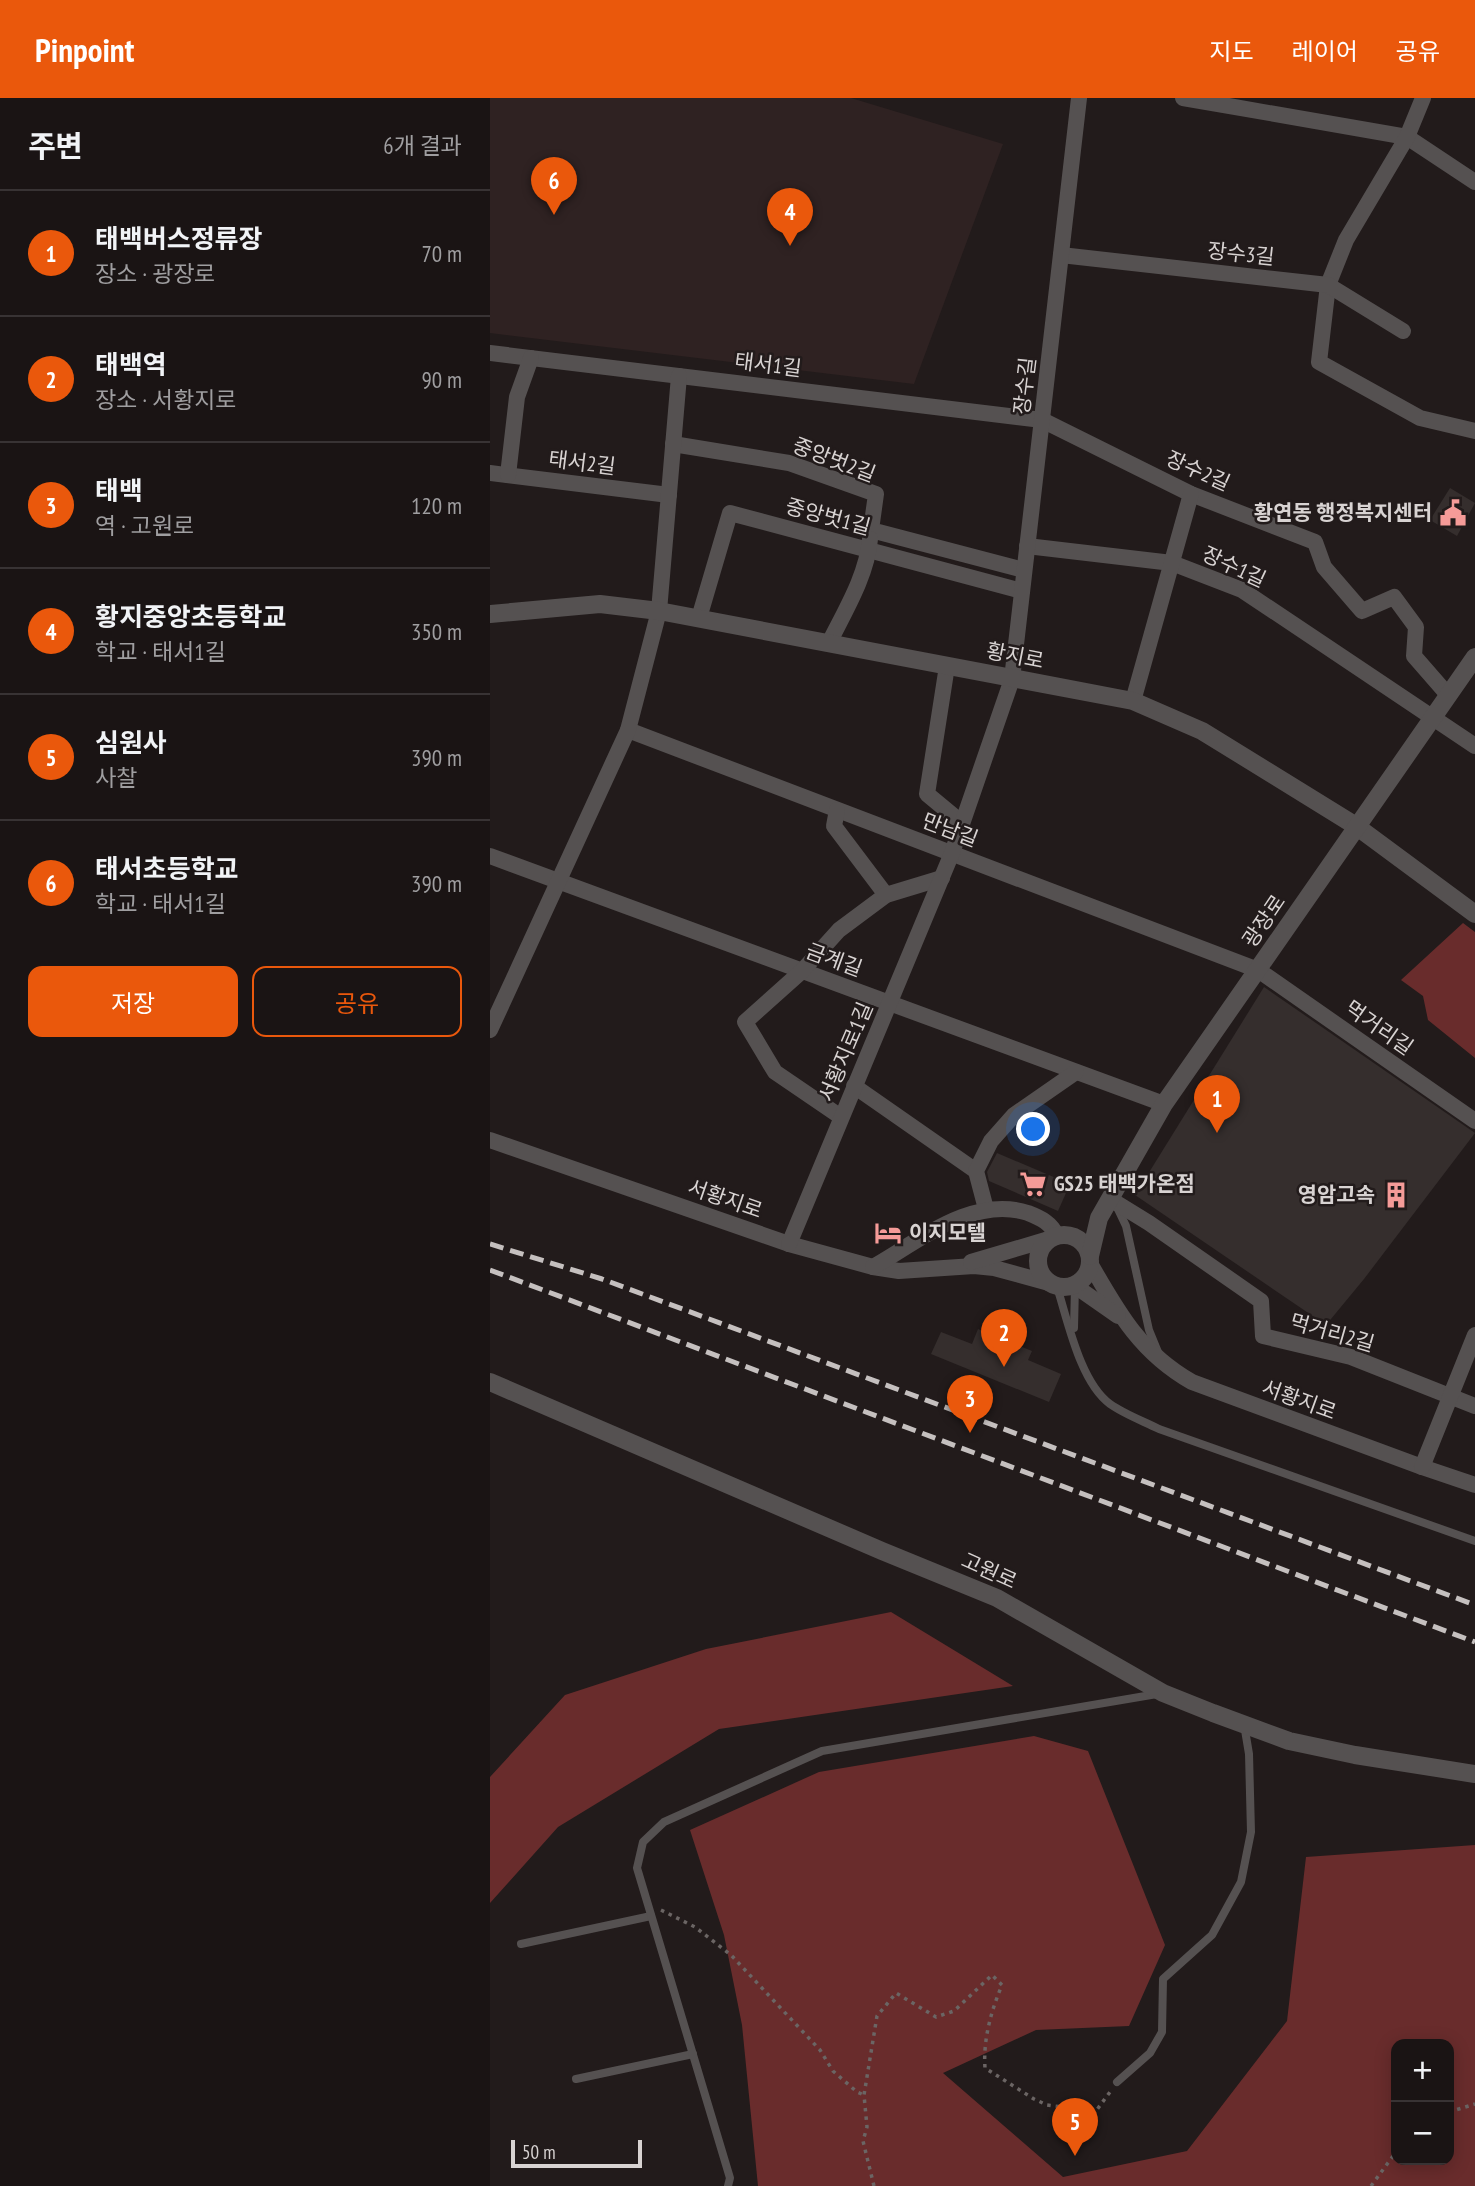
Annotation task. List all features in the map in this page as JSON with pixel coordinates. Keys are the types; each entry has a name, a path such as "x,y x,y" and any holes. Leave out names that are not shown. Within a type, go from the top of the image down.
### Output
{"street":[{"name":"장수길","path":"1012,679 1079,98"},
{"path":"1183,98 1407,137 1475,182"},
{"path":"1423,98 1407,137 1346,240 1328,285 1319,362 1420,418 1475,430"},
{"name":"장수3길","path":"1061,255 1328,285 1404,331"},
{"name":"태서1길","path":"490,353 1042,420"},
{"path":"508,475 517,397 531,358"},
{"path":"490,1030 628,730 659,611 679,376"},
{"name":"장수2길","path":"1042,420 1191,494 1315,542 1324,568 1362,611 1394,597 1416,627 1414,656 1448,695"},
{"name":"중앙벗2길","path":"673,444 789,463 876,494 871,530"},
{"name":"태서2길","path":"490,473 669,495"},
{"path":"1133,701 1191,494"},
{"name":"중앙벗1길","path":"699,618 730,513 1022,591"},
{"path":"829,643 856,586 869,549 871,530 1024,570"},
{"name":"장수1길","path":"1027,546 1172,563 1242,590 1475,746"},
{"name":"황지로","path":"490,614 600,604 659,611 1133,701 1202,731 1356,826 1475,914"},
{"name":"광장로","path":"1090,1260 1100,1218 1164,1104 1475,657"},
{"path":"947,666 927,794 962,824"},
{"name":"서황지로1길","path":"789,1244 952,853 1012,679"},
{"name":"만남길","path":"628,730 1258,970"},
{"path":"837,810 834,826 886,895"},
{"name":"금계길","path":"490,856 1164,1104"},
{"path":"841,1118 775,1072 745,1022 802,971 839,930 886,895 942,878"},
{"name":"먹거리길","path":"1258,970 1475,1121"},
{"path":"976,1171 991,1142 1013,1115 1076,1072"},
{"path":"855,1086 976,1171 986,1209"},
{"name":"서황지로","path":"490,1140 789,1244 873,1267 899,1271 951,1267"},
{"name":"먹거리2길","path":"1110,1199 1242,1285 1261,1301 1263,1336 1351,1357 1475,1406"},
{"path":"873,1267 960,1217 986,1209 1012,1208 1042,1218 1054,1228 1057,1237"},
{"path":"951,1267 1057,1237 1100,1218"},
{"path":"1057,1237 1081,1240 1127,1325 1108,1308 1042,1276 1038,1261 1039,1252 1057,1237"},
{"path":"951,1267 994,1268 1060,1285 1088,1273 1090,1260"},
{"name":"서황지로","path":"1127,1325 1147,1349 1169,1369 1192,1382 1475,1485"},
{"path":"1422,1467 1475,1335"},
{"name":"고원로","path":"490,1382 997,1598 1163,1693 1289,1741 1355,1755 1475,1774"}],"lane":[{"path":"1110,1199 1121,1211 1149,1330 1169,1369"},
{"path":"1060,1285 1084,1370 1110,1404 1159,1429 1475,1541"},
{"path":"1060,1285 1076,1345"},
{"path":"728,2186 730,2178 637,1868 643,1842 664,1822 822,1751 1163,1693"},
{"path":"1117,2082 1150,2053 1162,2032 1163,1979 1212,1935 1241,1882 1251,1832 1249,1754 1244,1724"},
{"path":"521,1944 652,1916"},
{"path":"576,2079 693,2054"}],"path":[{"path":"646,1900 695,1927 731,1955 820,2050 833,2071 864,2095"},
{"path":"874,2186 863,2141 867,2127 864,2095 877,2016 896,1993 936,2017 954,2011 992,1975 1002,1985 994,2005 984,2054 985,2068 1034,2099 1047,2105 1077,2109 1090,2119 1117,2082"},
{"path":"1454,2110 1475,2104"},
{"path":"1371,2186 1391,2159"}],"shaded area":[{"path":"490,98 851,98 1003,144 914,384 490,333"},
{"path":"1463,923 1475,932 1475,1058 1428,1020 1423,996 1401,980"},
{"path":"891,1612 1013,1686 719,1729 558,1827 490,1903 490,1777 565,1695 706,1649"},
{"path":"1034,1736 1088,1751 1165,1945 1129,2026 1036,2030 943,2073 1063,2177 1187,2151 1287,2021 1306,1857 1475,1845 1475,2186 758,2186 742,2025 724,1935 690,1830 819,1772"}],"building":[{"name":"황연동 행정복지센터","path":"1450,488 1475,503 1457,536 1430,520"},
{"path":"1264,987 1475,1133 1326,1325 1135,1195"},
{"path":"997,1153 1070,1184 1058,1211 989,1181 987,1172"},
{"path":"978,1329 1032,1351 1028,1360 1061,1374 1049,1402 931,1354 941,1332 972,1344"}],"railway":[{"path":"490,1244 602,1279 1475,1605"},
{"path":"490,1270 1475,1642"}],"place":[{"name":"태서초등학교","path":"554,215"},
{"name":"황지중앙초등학교","path":"790,246"},
{"name":"황연동 행정복지센터","path":"1453,513"},
{"name":"태백버스정류장","path":"1217,1133"},
{"name":"GS25 태백가온점","path":"1033,1184"},
{"name":"영암고속","path":"1396,1195"},
{"name":"이지모텔","path":"888,1233"},
{"name":"태백역","path":"1004,1367"},
{"name":"태백","path":"970,1433"},
{"name":"심원사","path":"1075,2156"}]}
